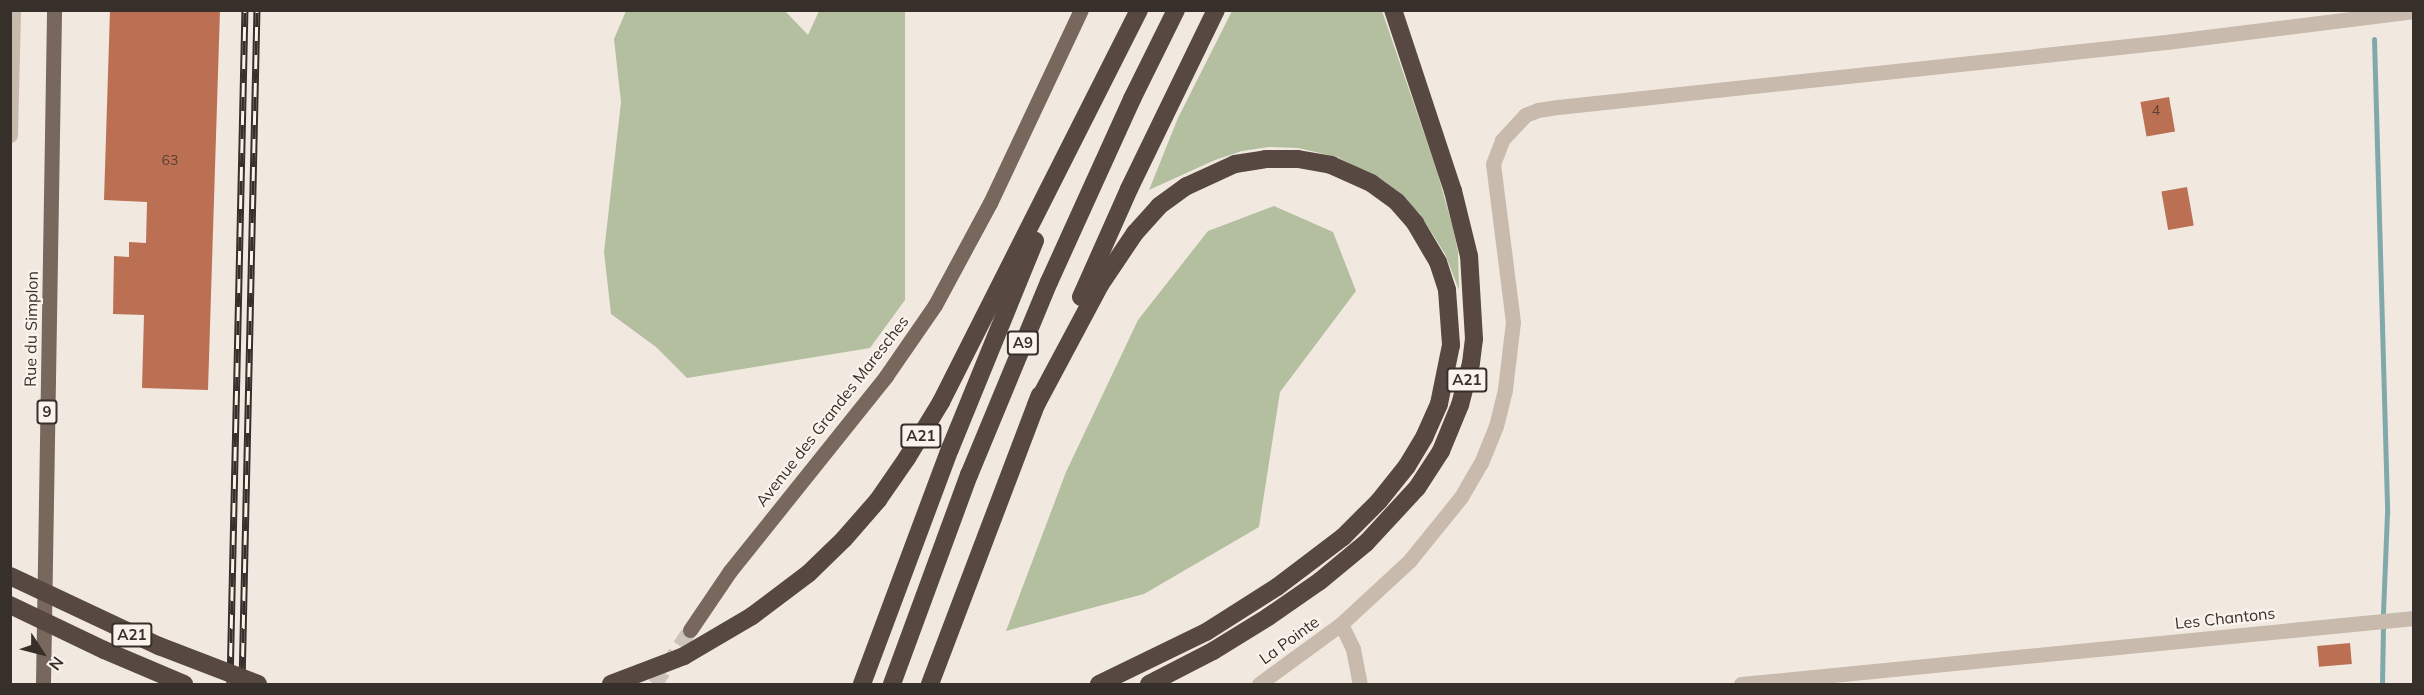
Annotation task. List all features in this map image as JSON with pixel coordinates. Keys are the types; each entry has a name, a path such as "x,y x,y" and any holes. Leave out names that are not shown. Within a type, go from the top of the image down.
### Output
{"highway":[{"name":"A9","path":"862,684 978,378 1108,75 1139,10"},
{"name":"A9","path":"892,684 969,475 1048,282 1132,99 1176,10"},
{"path":"1036,405 1130,189 1216,10"},
{"name":"A21","path":"1149,684 1213,651 1268,617 1320,581 1366,543 1417,488 1441,451 1460,405 1471,363 1474,339 1469,256 1453,191 1393,10"},
{"name":"A21","path":"611,684 684,656 761,610 827,556 878,500 941,402 1108,75"},
{"name":"A21","path":"930,684 1036,405 1100,285 1135,233 1159,206 1187,186 1235,164 1265,159 1298,159 1331,165 1371,183 1397,202 1415,223 1438,262 1447,290 1451,314 1451,345 1439,404 1425,436 1407,466 1379,501 1323,554 1258,600 1162,656 1099,684"},
{"name":"A21","path":"10,576 149,642 258,684"},
{"name":"A21","path":"10,605 104,651 184,684"}],"main road":[{"name":"Rue du Simplon","path":"43,684 54,10"},
{"name":"Avenue des Grandes Maresches","path":"690,630 730,571 886,376 935,305 985,214 1081,10"}],"street":[{"path":"10,135 13,10"},
{"path":"2380,13 2414,11"},
{"name":"La Pointe","path":"1258,684 1341,624 1410,560 1437,530 1461,497 1481,463 1496,426 1505,389 1512,322 1493,164 1502,140 1525,115 1558,107 2166,42 2380,13"},
{"name":"Les Chantons","path":"1741,684 2414,618"},
{"path":"1341,624 1353,649 1360,684"}],"green space":[{"path":"626,11 785,11 808,35 819,11 905,11 905,300 870,348 687,378 656,347 611,314 604,252 621,102 614,39"},
{"path":"1232,11 1382,11 1437,171 1453,228 1458,252 1459,290 1445,254 1420,214 1385,182 1337,157 1298,148 1269,147 1242,151 1215,160 1149,190 1178,118"},
{"path":"1274,206 1333,232 1356,291 1280,392 1259,527 1144,594 1006,631 1066,472 1138,320 1208,231"}],"building":[{"path":"110,10 220,10 208,390 142,388 144,315 113,314 114,256 129,257 129,242 146,243 147,202 104,200"},
{"path":"2169,97 2175,131 2147,137 2140,102"},
{"path":"2187,187 2194,225 2168,230 2161,192"},
{"path":"2350,643 2352,664 2319,667 2317,646"}],"waterway":[{"path":"2374,39 2387,513 2383,613"},
{"path":"2382,684 2383,628"}],"tunnel":[{"path":"655,684 690,630"}],"railway":[{"path":"230,684 245,10"},
{"path":"242,684 257,10"}]}
